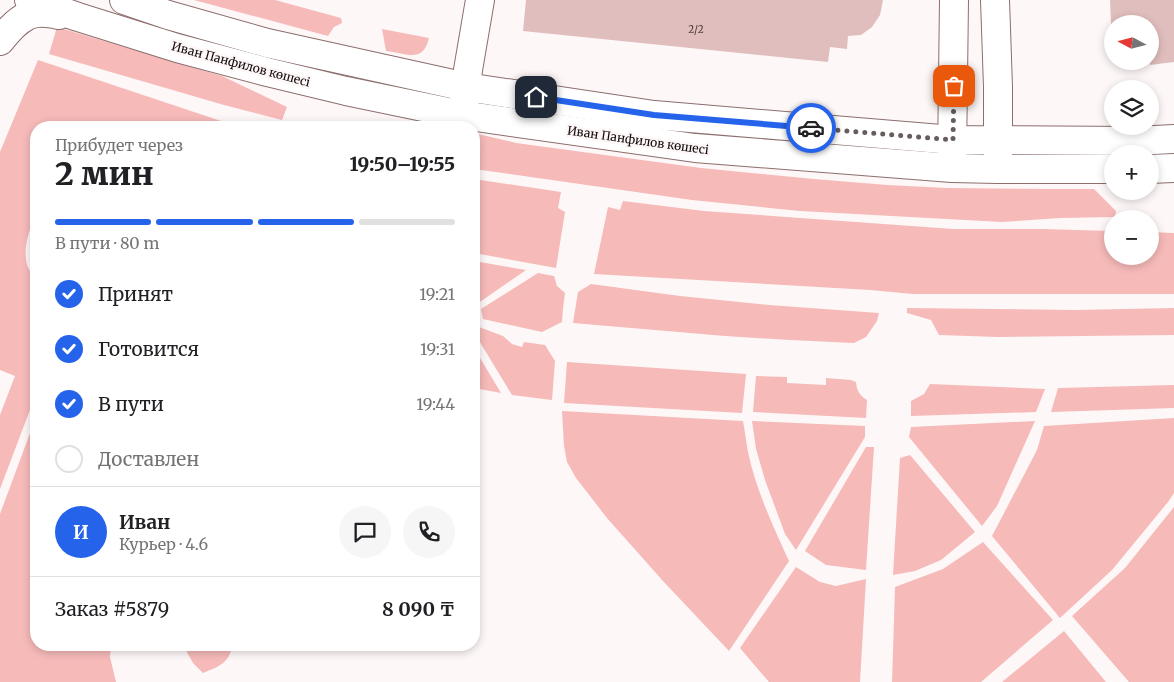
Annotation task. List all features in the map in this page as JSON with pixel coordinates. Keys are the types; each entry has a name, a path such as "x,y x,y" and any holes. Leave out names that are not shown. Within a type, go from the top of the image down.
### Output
{"street":[{"name":"Иван Панфилов көшесі","path":"29,0 177,48 267,72 462,115 694,148 952,168 1104,169"},
{"path":"124,0 214,29 267,43 466,88 654,115 953,140 1174,140"},
{"path":"462,115 480,0"},
{"path":"952,168 954,0"},
{"path":"995,0 998,169"},
{"path":"0,41 11,28 28,15 47,13 78,17"},
{"path":"1159,169 1174,168"}],"shaded area":[{"path":"194,0 275,0 341,18 342,23 334,27 328,36"},
{"path":"57,27 222,76 287,107 282,120 49,54"},
{"path":"382,29 429,38 423,51 418,54 407,55 386,51"},
{"path":"38,60 221,121 30,121 30,230 27,239 26,257 30,272 30,410 0,489 0,415 15,376 0,370 0,152"},
{"path":"480,134 516,143 701,168 814,179 947,188 1094,189 1115,210 1104,210 1104,217 1002,222 800,211 692,200 480,170"},
{"path":"480,180 561,192 558,208 565,212 556,268 480,254"},
{"path":"623,201 704,211 953,229 1104,231 1104,265 1159,265 1159,232 1174,233 1174,294 913,294 594,274 608,207 620,210"},
{"path":"480,262 526,270 480,302"},
{"path":"538,273 554,276 557,286 565,293 562,322 542,332 483,319 481,309"},
{"path":"591,284 769,305 879,313 877,321 866,337 854,343 725,336 573,323 578,292"},
{"path":"907,308 1075,310 1174,308 1174,335 998,337 939,335 931,320 907,313"},
{"path":"480,327 503,336 512,344 522,347 524,342 545,345 555,361 552,400 512,395 480,342"},
{"path":"480,358 501,393 480,389"},
{"path":"567,362 746,374 742,413 564,403"},
{"path":"756,376 787,377 787,383 826,385 826,378 851,380 856,382 859,392 867,400 866,418 753,412"},
{"path":"930,384 1045,389 1036,412 911,416 911,401 924,394"},
{"path":"1174,385 1174,408 1051,412 1058,388"},
{"path":"562,411 743,421 748,452 756,480 789,561 729,651 607,518 576,478 567,462"},
{"path":"1174,418 1174,493 1112,570 1060,618 992,536 1037,450 1044,426"},
{"path":"752,421 865,426 865,437 796,550 785,534 765,480 756,449"},
{"path":"1035,421 997,506 982,526 909,437 911,427"},
{"path":"30,433 30,651 110,651 110,657 116,682 0,682 0,514"},
{"path":"866,447 874,447 866,570 826,565 805,551"},
{"path":"910,455 975,532 941,560 915,571 893,575 900,458"},
{"path":"1174,507 1174,682 1129,682 1072,616 1125,568"},
{"path":"983,542 1053,620 981,682 892,682 895,587 943,569"},
{"path":"796,567 820,582 836,586 866,579 860,682 769,682 740,648"},
{"path":"1064,631 1106,682 1002,682"},
{"path":"186,651 231,651 222,664 203,673 193,663"}],"building":[{"path":"526,0 883,0 880,15 872,27 861,35 848,36 847,49 830,47 828,62 523,31"},
{"path":"1110,0 1174,0 1174,62 1159,64 1159,15 1111,15"}],"way so far":[{"path":"811,128 953,140 954,86"}],"route":[{"path":"536,97 654,115 811,128"}]}
